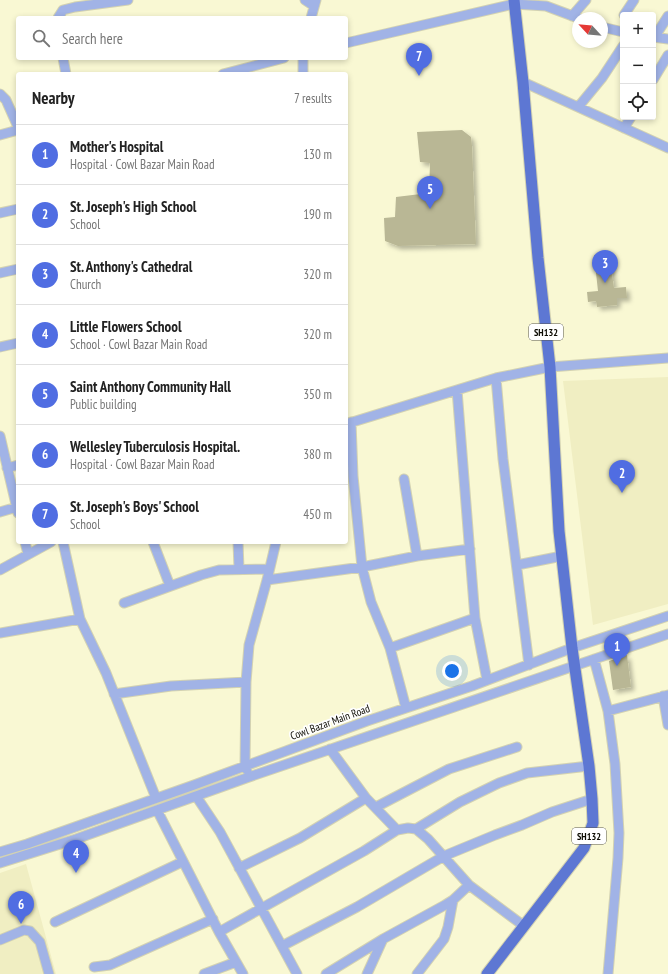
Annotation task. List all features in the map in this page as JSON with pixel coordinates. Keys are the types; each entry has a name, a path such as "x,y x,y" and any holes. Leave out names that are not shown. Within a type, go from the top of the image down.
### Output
{"main road":[{"name":"SH132","path":"487,974 584,848 593,823 589,766 574,665 559,531 550,367 538,258 523,82 514,2"}],"street":[{"path":"59,16 63,10 75,7 128,0"},
{"path":"305,0 315,3 312,16"},
{"path":"578,12 586,0"},
{"path":"626,12 634,0"},
{"path":"348,44 514,2 548,3 572,15"},
{"path":"656,33 668,16"},
{"path":"613,30 620,21"},
{"path":"608,29 620,31"},
{"path":"656,37 668,39"},
{"path":"579,106 602,78 622,48"},
{"path":"656,75 668,55"},
{"path":"63,60 66,72"},
{"path":"233,72 277,60"},
{"path":"303,60 303,72"},
{"path":"523,82 579,106 624,128 667,145"},
{"path":"0,94 6,100 16,122"},
{"path":"624,128 629,120"},
{"path":"0,135 16,131"},
{"path":"0,213 16,209"},
{"path":"0,273 16,269"},
{"path":"0,346 16,342"},
{"path":"406,708 390,648 372,602 362,567 348,423 496,378 550,367 668,358"},
{"path":"496,378 503,459 529,664"},
{"path":"457,390 475,618 487,680"},
{"path":"0,436 2,455 7,468 16,506"},
{"path":"7,468 16,466"},
{"path":"404,479 417,556"},
{"path":"0,512 16,510"},
{"path":"26,544 28,554"},
{"path":"0,570 47,544"},
{"path":"63,544 80,619 106,673 156,798"},
{"path":"154,544 170,586"},
{"path":"238,544 239,569"},
{"path":"249,777 245,766 246,682 249,645 275,544"},
{"path":"267,580 362,567 417,556 470,549"},
{"path":"517,565 562,556"},
{"path":"124,602 219,570 269,569"},
{"name":"Cowl Bazar Main Road","path":"0,852 27,844 360,724 487,680 572,648 668,616"},
{"path":"390,648 475,618"},
{"path":"0,633 80,619"},
{"path":"0,863 76,839 249,777 668,634"},
{"path":"594,659 608,711 615,764 619,833 608,974"},
{"path":"114,694 171,686 246,682"},
{"path":"608,711 665,696 668,725"},
{"path":"376,807 449,769 517,747"},
{"path":"330,749 366,798 397,830"},
{"path":"416,829 460,802 499,783 527,773 589,766"},
{"path":"196,796 220,832 297,974"},
{"path":"239,868 300,838 366,798"},
{"path":"282,946 357,907 444,856 495,835 522,826 552,812 592,799"},
{"path":"157,810 182,862 243,974"},
{"path":"219,932 364,851 397,830 408,828 416,829 428,839 469,885 524,926"},
{"path":"55,922 182,862"},
{"path":"326,974 453,900 469,885"},
{"path":"417,974 444,939 453,900"},
{"path":"94,967 110,965 213,919"},
{"path":"0,940 24,930 30,931 40,942 49,974"},
{"path":"367,974 384,939"},
{"path":"204,974 236,962"}],"shaded area":[{"path":"668,377 668,604 593,625 563,381"},
{"path":"26,864 56,974 0,974 0,873"}],"building":[{"path":"462,130 471,137 476,244 398,246 385,241 384,218 395,217 396,197 429,193 430,163 420,162 417,132"},
{"path":"609,253 614,288 626,287 627,298 617,298 617,305 597,307 596,301 588,302 587,292 598,291 594,255"},
{"path":"627,655 631,687 613,690 609,661"}],"place":[{"name":"St. Joseph's Boys' School","path":"419,76"},
{"name":"Saint Anthony Community Hall","path":"430,209"},
{"name":"St. Anthony's Cathedral","path":"605,283"},
{"name":"St. Joseph's High School","path":"622,493"},
{"name":"Mother's Hospital","path":"617,666"},
{"name":"Little Flowers School","path":"76,873"},
{"name":"Wellesley Tuberculosis Hospital.","path":"21,924"}]}
